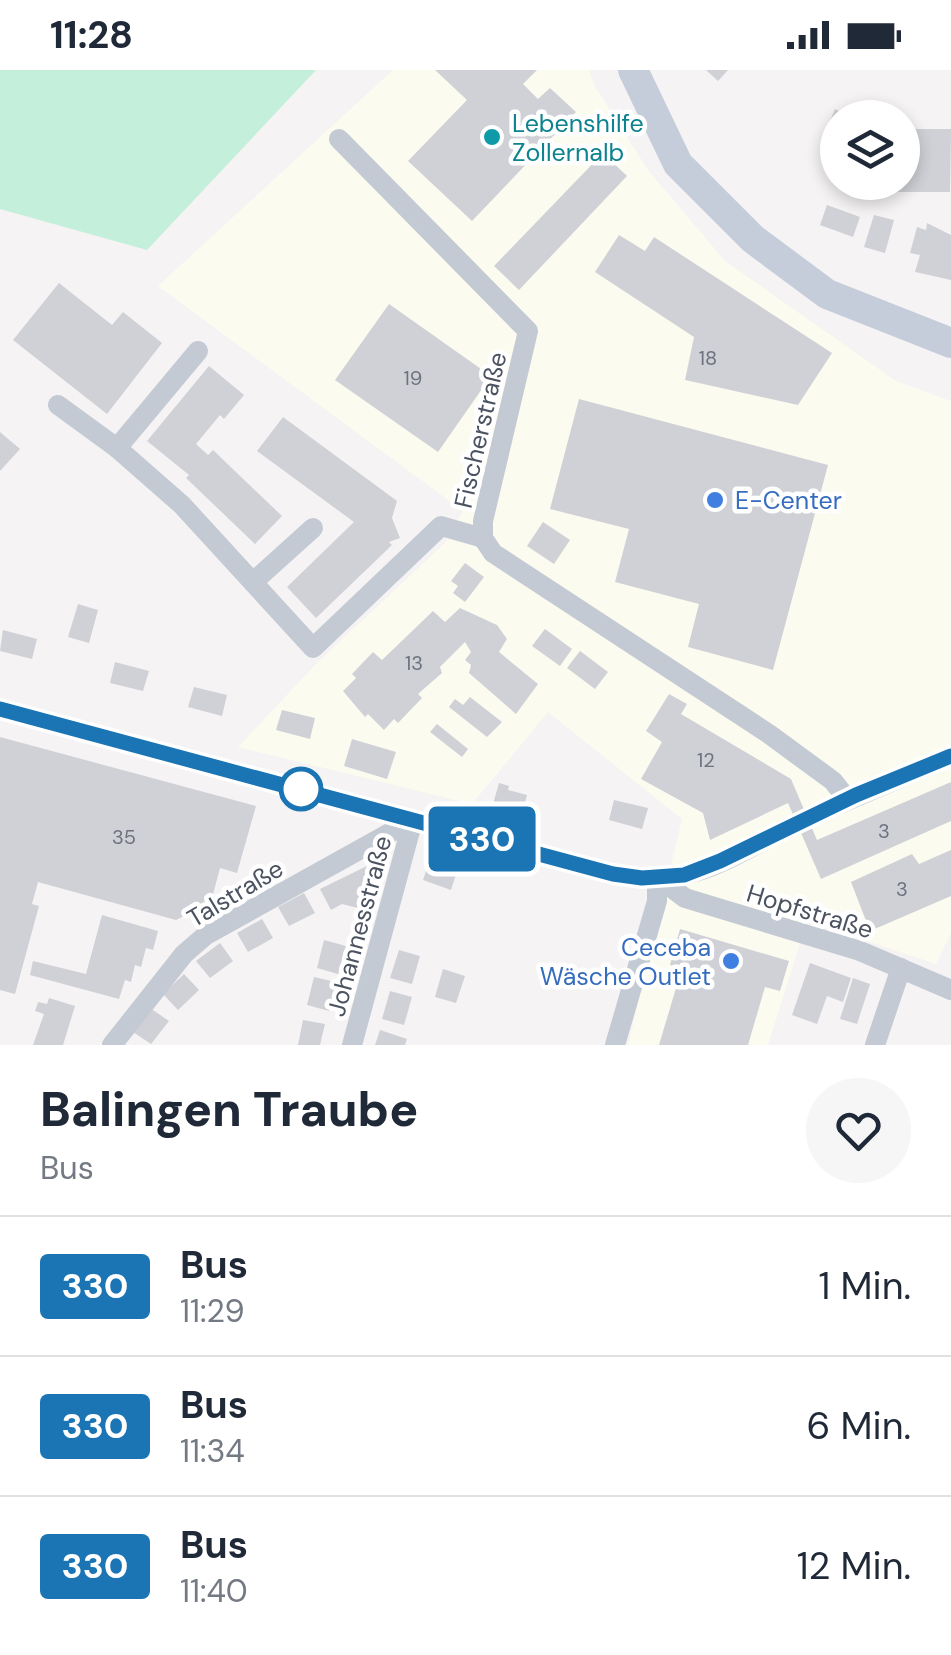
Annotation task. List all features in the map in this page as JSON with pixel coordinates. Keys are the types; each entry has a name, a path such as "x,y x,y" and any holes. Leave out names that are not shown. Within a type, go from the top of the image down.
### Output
{"main road":[{"path":"633,70 678,164 753,239 827,294 951,343"}],"street":[{"name":"Fischerstraße","path":"339,139 528,332 484,521 482,538 493,553 798,754 834,781 847,799"},
{"path":"117,448 198,351"},
{"path":"58,406 117,448 182,506 313,648 441,526 482,538"},
{"path":"253,582 313,528"},
{"path":"0,709 613,874 657,877 684,875 720,861 847,799 951,756"},
{"name":"Talstraße","path":"112,1045 184,954 206,935 413,820"},
{"name":"Johannesstraße","path":"352,1045 413,820"},
{"path":"615,1045 657,902 657,877"},
{"name":"Hopfstraße","path":"657,877 685,898 860,951 951,990"},
{"path":"875,1045 901,968"}],"shaded area":[{"path":"393,70 589,70 594,85 648,170 725,261 896,381 951,401 951,933 936,964 807,921 768,1045 628,1045 682,819 548,712 472,804 238,747 316,664 445,543 463,511 158,286"}],"green space":[{"path":"0,70 316,70 147,250 0,209"}],"building":[{"name":"Lebenshilfe Zollernalb","path":"435,70 537,70 523,84 538,99 550,88 576,112 472,221 408,161 467,100"},
{"path":"706,70 728,70 718,81"},
{"path":"920,129 951,129 950,192 920,192"},
{"path":"603,153 627,176 519,290 494,266"},
{"path":"827,205 860,217 853,237 820,225"},
{"path":"874,215 894,220 885,253 864,247"},
{"path":"927,223 951,235 951,280 915,272 920,255 910,253 917,227 926,230"},
{"path":"619,235 645,251 654,237 832,353 798,405 685,380 694,337 595,272"},
{"path":"59,283 112,325 123,312 162,343 107,414 13,340"},
{"path":"389,304 491,376 438,452 335,380"},
{"path":"209,366 244,395 224,419 220,415 196,444 208,455 213,450 282,516 255,544 186,478 189,475 147,441"},
{"path":"579,399 828,465 773,670 688,647 699,604 615,582 629,529 550,509"},
{"path":"283,417 397,501 392,518 400,538 389,542 392,545 316,618 287,587 354,522 257,451"},
{"path":"0,432 20,449 0,471"},
{"path":"543,522 570,540 554,564 527,546"},
{"path":"465,563 484,577 465,602 453,593 458,586 451,581"},
{"path":"78,604 98,610 89,643 68,637"},
{"path":"460,608 497,625 507,639 499,652 538,684 516,714 469,673 471,665 465,660 471,652 465,642 440,667 442,673 418,694 422,698 398,723 394,719 384,730 368,714 365,717 343,691 356,678 352,674 373,652 382,660 433,611 445,622"},
{"path":"545,629 572,649 560,666 532,646"},
{"path":"3,630 37,639 32,659 0,651"},
{"path":"580,651 608,672 595,689 567,668"},
{"path":"115,662 149,671 143,691 110,683"},
{"path":"194,687 227,695 222,716 188,707"},
{"path":"669,694 687,704 681,714 791,779 817,840 951,782 951,821 821,879 788,803 710,840 703,813 641,779 662,742 646,731"},
{"path":"470,697 502,722 487,737 449,707 455,699 463,705"},
{"path":"282,710 315,718 310,739 276,730"},
{"path":"437,724 468,749 462,757 430,732"},
{"path":"0,737 256,806 237,873 220,868 211,902 176,920 38,882 32,904 39,906 15,994 0,990"},
{"path":"352,739 396,752 387,779 344,766"},
{"path":"499,783 527,795 521,819 495,817 497,813 491,811"},
{"path":"614,800 648,808 642,829 609,820"},
{"path":"951,850 951,896 870,931 851,882 912,854 919,864"},
{"path":"430,859 458,868 451,890 423,880"},
{"path":"369,865 381,873 370,917 357,914 358,908 342,904 331,910 320,889"},
{"path":"304,893 315,913 289,926 278,907"},
{"path":"102,915 158,931 153,950 146,948 141,967 135,965 131,982 125,980 119,999 30,975 33,961 86,974"},
{"path":"262,919 273,938 248,952 237,933"},
{"path":"680,929 789,961 780,991 765,987 748,1045 659,1045 682,968 670,965"},
{"path":"324,940 346,946 338,974 317,968"},
{"path":"220,943 233,961 210,978 196,961"},
{"path":"399,950 420,956 412,984 390,978"},
{"path":"810,963 851,978 843,1002 827,996 817,1024 792,1015"},
{"path":"443,969 465,976 456,1003 435,997"},
{"path":"184,974 199,990 178,1010 163,994"},
{"path":"314,977 336,982 329,1011 307,1005"},
{"path":"853,978 870,984 857,1024 840,1019"},
{"path":"390,991 412,997 404,1025 382,1019"},
{"path":"49,998 75,1006 63,1045 33,1045 44,1014 35,1011 38,1002 47,1004"},
{"path":"150,1008 169,1021 151,1044 133,1032"},
{"path":"303,1020 325,1024 320,1045 298,1045"},
{"path":"380,1030 407,1039 405,1045 375,1045"}],"bus line":[{"name":"330","path":"0,709 613,874 642,878 684,875 720,861 856,795 951,756"}],"place":[{"name":"Lebenshilfe Zollernalb","path":"492,137"},
{"name":"E-Center","path":"715,500"},
{"name":"Ceceba Wäsche Outlet","path":"731,961"}]}
